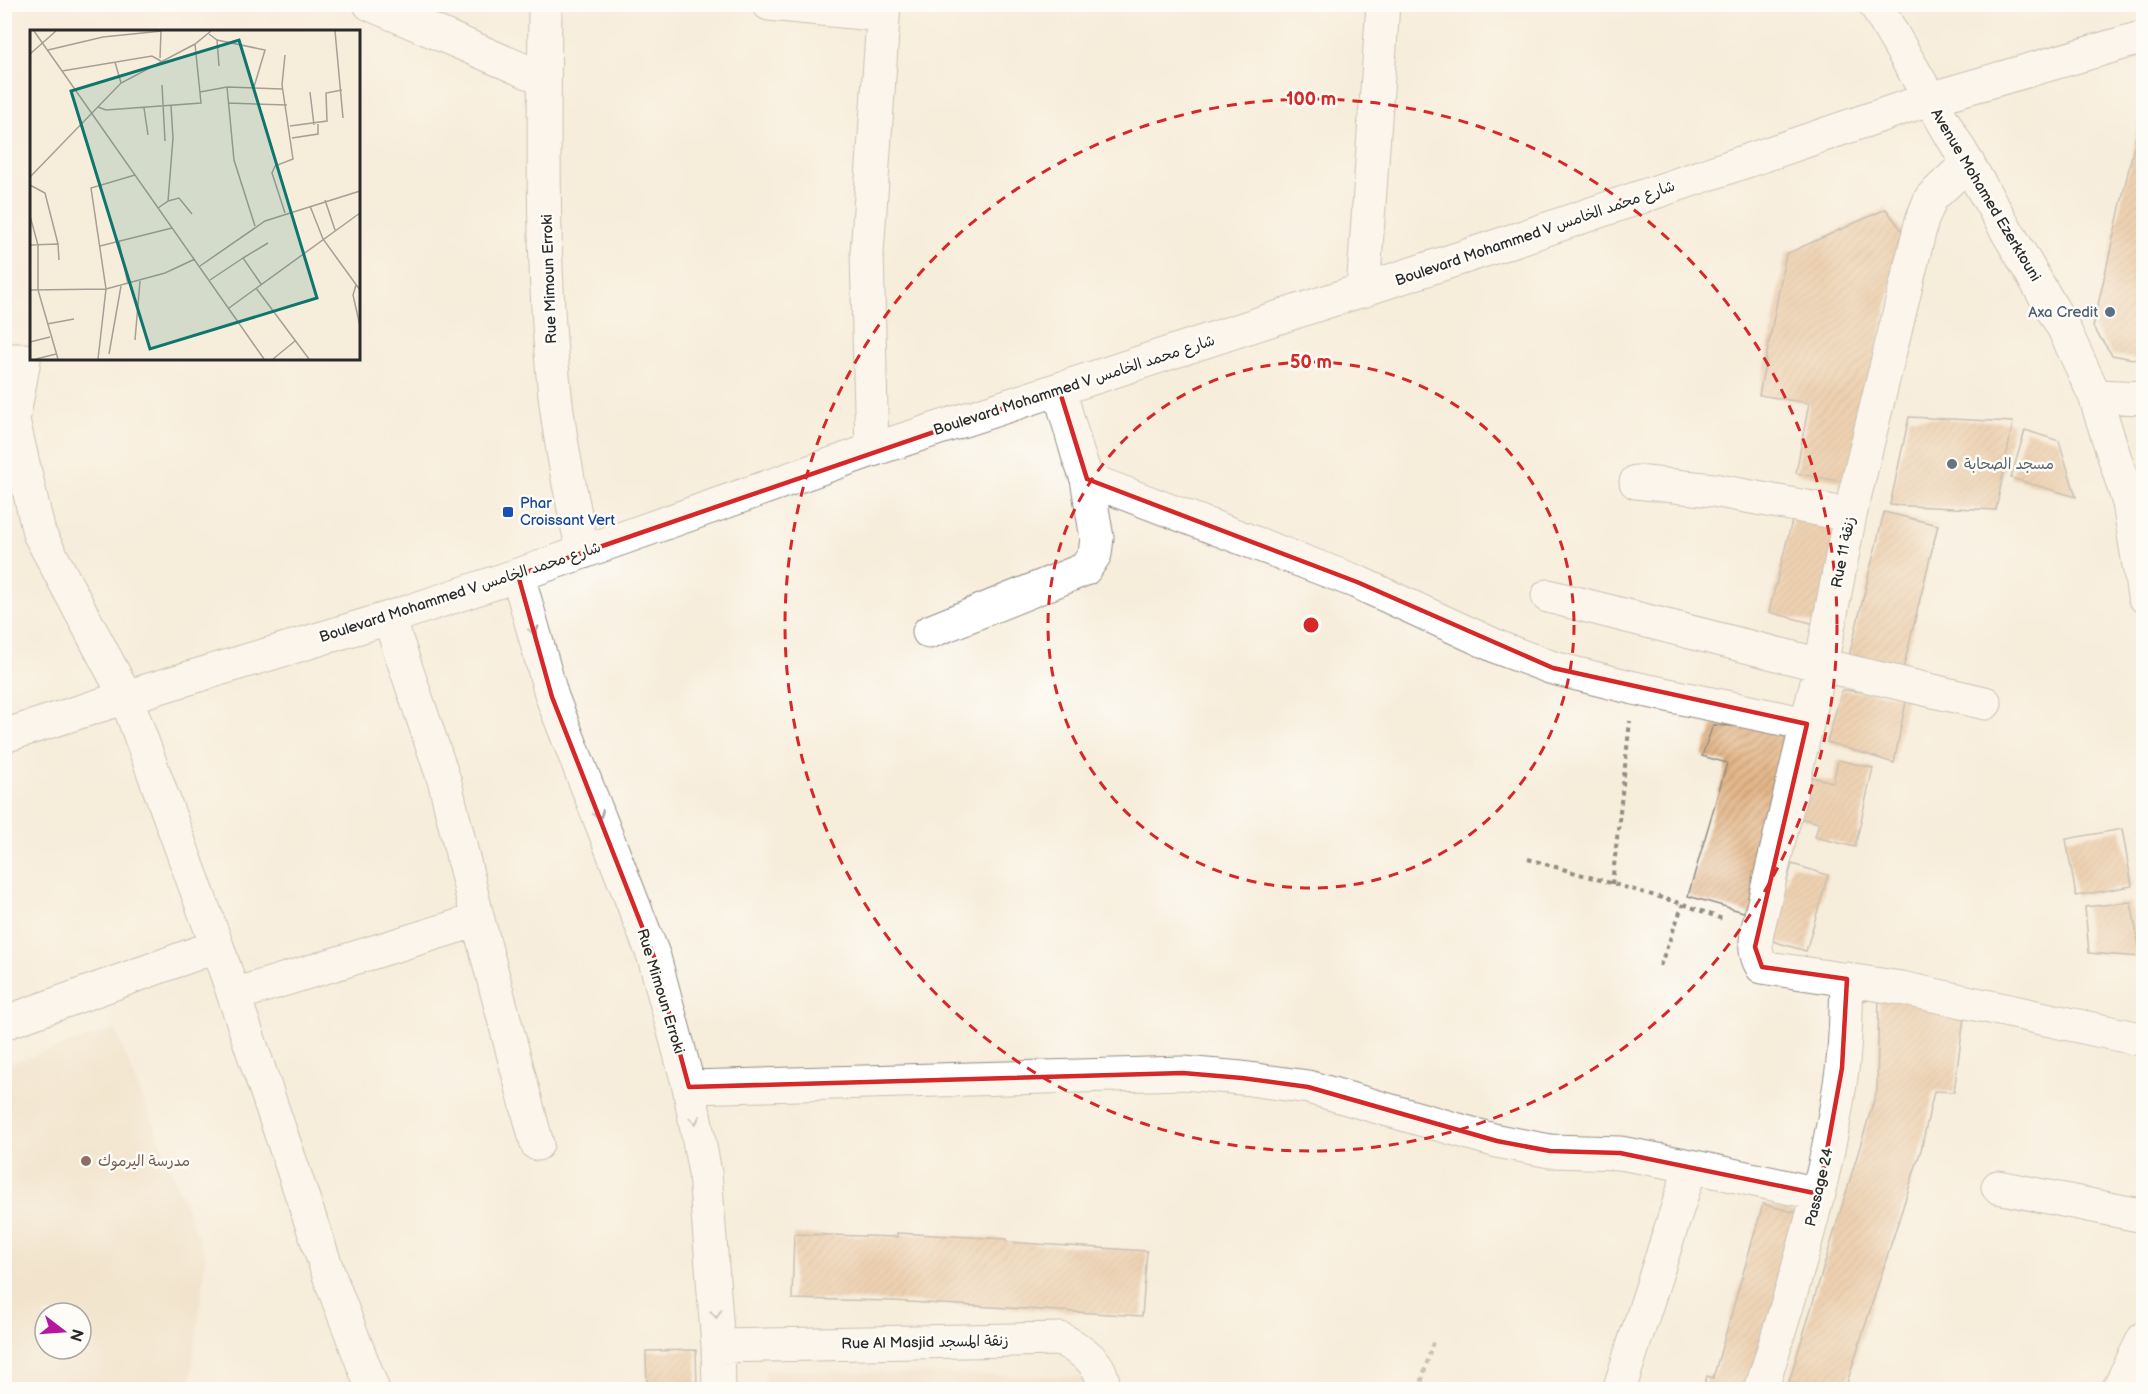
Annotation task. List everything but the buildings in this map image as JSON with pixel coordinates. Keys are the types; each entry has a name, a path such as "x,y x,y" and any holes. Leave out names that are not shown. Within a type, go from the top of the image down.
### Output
{"street":[{"path":"370,4 544,79"},
{"name":"Rue Mimoun Erroki","path":"544,4 547,290 563,448 583,552"},
{"path":"769,4 884,10 867,254 872,450"},
{"path":"1363,291 1383,4"},
{"name":"Avenue Mohamed Ezerktouni","path":"1875,4 2064,329 2095,396 2129,503 2144,596"},
{"name":"Boulevard Mohammed V شارع محمد الخامس","path":"4,736 389,618 872,450 1363,291 1929,99 2144,37"},
{"name":"Rue 11 زنقة","path":"1757,945 1821,664 1850,515 1922,220 1931,198 1968,164"},
{"path":"4,360 24,360 13,420 39,534 126,697 217,946 330,1278 373,1389"},
{"path":"929,632 1085,569 1095,554 1097,538 1087,479 1059,389"},
{"path":"2095,396 2144,398"},
{"path":"1087,479 1357,582 1502,649 1553,668 1634,688 1807,724"},
{"path":"1635,482 1713,490 1850,515"},
{"name":"Rue Mimoun Erroki","path":"518,575 552,697 654,957 689,1087 705,1173 718,1346 718,1389"},
{"path":"1548,596 1985,703"},
{"path":"389,618 445,783 478,920 537,1144"},
{"path":"234,995 478,920"},
{"path":"1757,945 1762,967 1901,988 2144,1040"},
{"path":"4,1023 217,946"},
{"name":"Passage 24","path":"1761,1389 1789,1302 1819,1194 1842,1068 1847,979"},
{"path":"689,1087 1195,1074 1242,1078 1308,1087 1497,1141 1539,1149 1620,1154 1691,1166 1819,1194"},
{"path":"1618,1389 1691,1166"},
{"path":"1998,1187 2144,1216"},
{"path":"2118,1389 2144,1338"},
{"name":"Rue Al Masjid زنقة المسجد","path":"718,1346 1061,1339 1090,1356 1104,1382 1103,1389"}],"path":[{"path":"1612,884 1634,688"},
{"path":"1528,859 1683,904 1757,945"},
{"path":"1660,966 1683,904"},
{"path":"1419,1389 1433,1342"}],"highlighted area":[{"path":"1059,389 1087,479 1357,582 1553,668 1807,724 1755,947 1762,967 1847,979 1842,1068 1819,1194 1620,1153 1550,1151 1497,1141 1308,1087 1242,1078 1183,1073 689,1087 654,957 552,697 518,575"}],"shaded area":[{"name":"مدرسة اليرموك","path":"115,1029 206,1257 190,1389 5,1389 5,1065"},
{"path":"765,1370 1086,1377 1085,1390 765,1390"}],"place":[{"name":"Axa Credit","path":"2110,312"},
{"name":"مسجد الصحابة","path":"1952,464"},
{"name":"Phar Croissant Vert","path":"508,512"},
{"name":"مدرسة اليرموك","path":"86,1161"}]}
